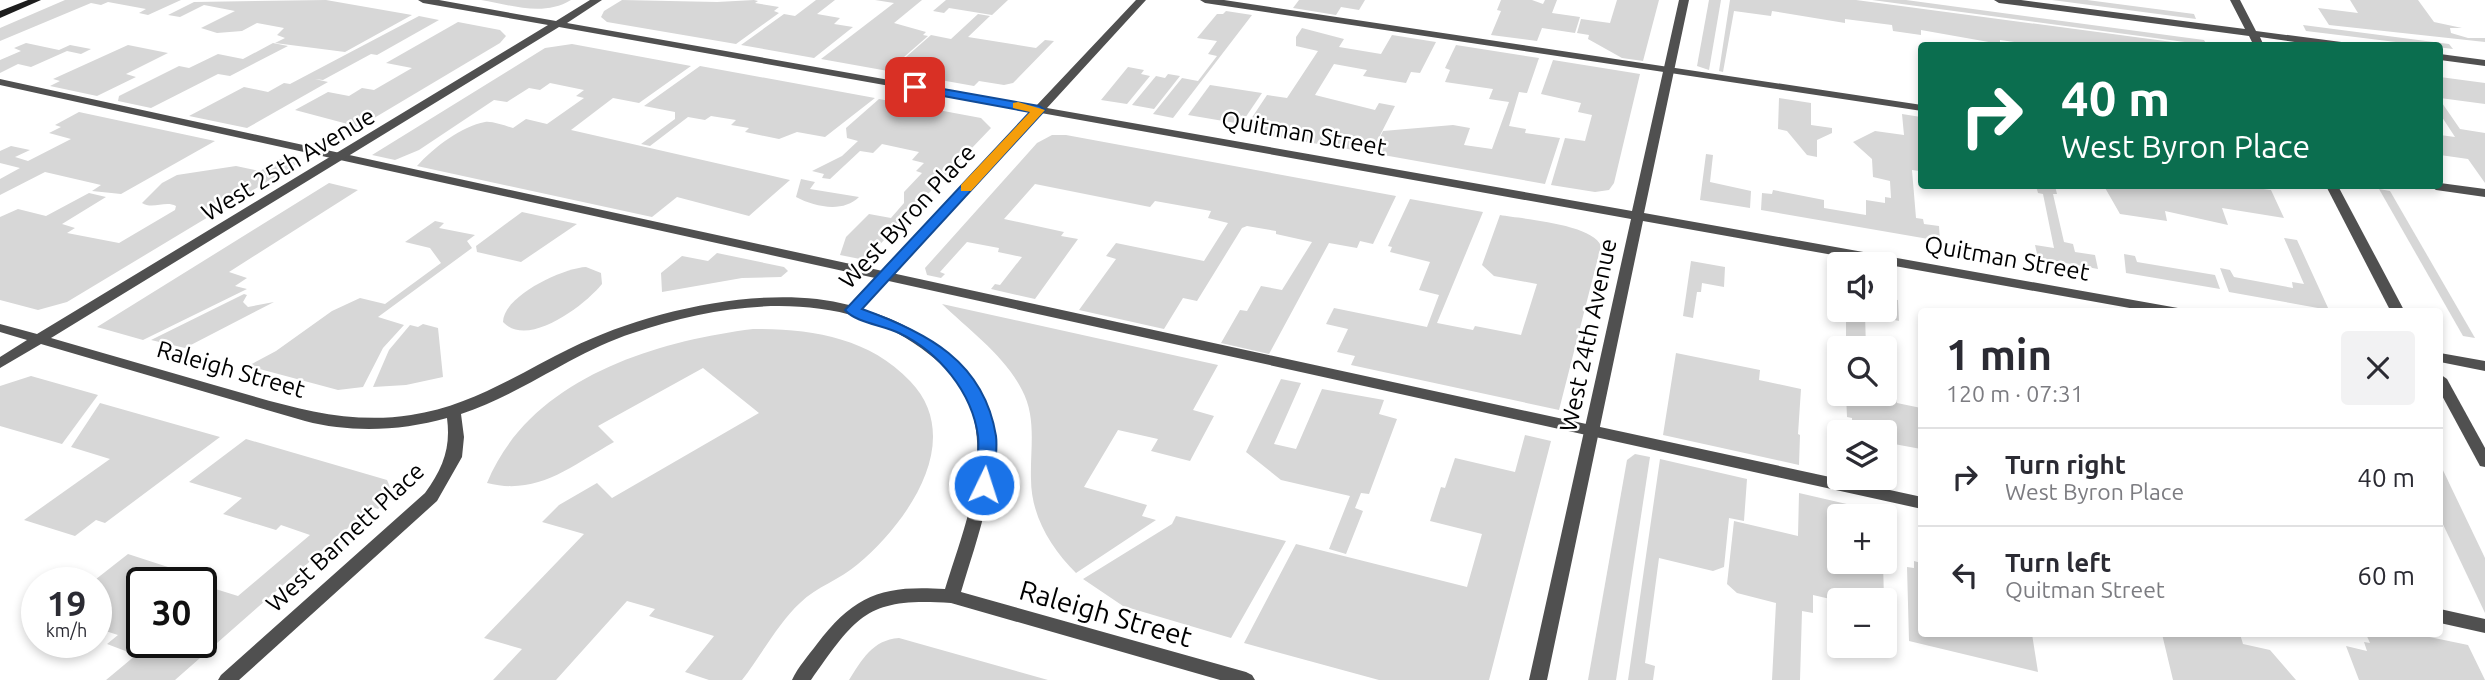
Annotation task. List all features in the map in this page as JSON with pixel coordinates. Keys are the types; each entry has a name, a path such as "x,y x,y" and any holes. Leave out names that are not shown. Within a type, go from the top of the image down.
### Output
{"street":[{"path":"0,15 36,0"},
{"name":"Quitman Street","path":"423,0 2155,308"},
{"name":"West 25th Avenue","path":"0,363 597,0"},
{"name":"West Byron Place","path":"951,596 984,485 987,437 975,397 956,368 932,346 906,330 852,310 1141,0"},
{"path":"1205,0 1918,107"},
{"name":"West 24th Avenue","path":"1538,680 1684,0"},
{"path":"1999,0 2319,42"},
{"path":"2235,0 2257,42"},
{"path":"2443,57 2485,63"},
{"path":"0,82 1918,502"},
{"path":"2443,187 2485,193"},
{"path":"2334,189 2396,308"},
{"path":"453,411 503,391 588,345 638,326 691,312 767,303 852,310"},
{"name":"Raleigh Street","path":"0,328 329,421 387,423 453,411"},
{"path":"2443,359 2485,366"},
{"path":"2443,385 2485,462"},
{"name":"West Barnett Place","path":"227,680 431,496 452,467 458,439 453,411"},
{"path":"802,680 845,619 858,610 888,596 906,593 951,596"},
{"name":"Raleigh Street","path":"951,596 1247,680"},
{"path":"2443,617 2485,625"}],"shaded area":[{"path":"65,0 181,0 148,15 139,13 146,9 108,2 101,5 91,3 0,41 0,28"},
{"path":"326,0 412,15 345,52 275,43 285,38 277,35 284,28 257,23 242,31 217,33 201,28 235,11 204,5 180,17 168,15 194,2"},
{"path":"481,0 571,0 538,9"},
{"path":"622,0 754,0 758,1 755,3 779,7 774,11 779,13 736,44 607,22 601,17 604,11"},
{"path":"816,0 835,0 817,14 840,18 834,24 853,27 814,58 741,45 784,14 795,16"},
{"path":"875,0 922,0 894,23 926,32 923,35 928,36 888,71 821,59 894,3"},
{"path":"946,0 1008,0 992,15 949,8 944,13 933,11"},
{"path":"1299,0 1365,0 1359,10 1341,7 1336,15 1293,8"},
{"path":"1501,0 1532,0 1543,4 1545,0 1557,0 1552,13 1580,17 1575,33 1542,28 1537,41 1491,35 1501,11 1497,10"},
{"path":"1617,0 1659,0 1643,61 1622,58 1588,39 1589,35 1577,33 1581,19 1610,23"},
{"path":"1709,0 1721,0 1709,70 1697,66"},
{"path":"1730,0 1856,0 2172,42 1989,42 1921,30 1921,35 1893,31 1892,25 1845,19 1845,23 1772,11 1771,16 1734,11 1723,72 1719,71"},
{"path":"1872,0 1906,0 2205,42 2185,42"},
{"path":"2052,0 2087,0 2194,14 2196,19"},
{"path":"2350,0 2418,0 2434,22 2462,28 2450,28 2451,33 2468,38 2485,38 2485,42 2329,25 2318,8 2358,13"},
{"path":"1226,11 1252,15 1173,118 1153,114 1182,78 1198,81 1217,56 1208,54 1217,41 1197,38 1217,14"},
{"path":"978,14 990,16 968,37 1036,48 1045,40 1054,41 1013,83 1004,85 979,81 974,86 890,71 931,35 951,39"},
{"path":"419,16 439,20 377,55 371,54 323,80 315,79 328,82 247,128 189,116 244,87 268,92 284,83 290,84"},
{"path":"458,22 500,30 506,36 500,43 359,127 295,110 328,92 349,96 362,88 374,90 412,68 386,63"},
{"path":"2303,25 2434,42 2396,42 2306,31"},
{"path":"1302,28 1344,39 1339,47 1381,54 1392,35 1436,42 1420,73 1411,72 1406,83 1363,76 1367,70 1334,64 1315,95 1375,110 1379,103 1395,106 1371,153 1243,131 1267,95 1287,98 1318,51 1296,46 1296,37"},
{"path":"26,43 59,50 70,45 91,49 81,54 67,51 31,67 18,64 0,73 0,60 21,51 14,48"},
{"path":"273,43 288,46 230,76 218,74 151,108 118,101 119,96 179,66 189,68 218,54 243,59"},
{"path":"2443,43 2449,44 2453,49 2443,48"},
{"path":"572,44 691,66 639,103 613,98 571,130 790,180 749,216 677,197 652,217 417,166 440,145 476,124 488,122 513,128 526,119 547,124 584,98 576,96 584,90 550,83 540,90 529,88 507,102 494,100 419,150 395,160 372,155 545,48"},
{"path":"128,45 168,53 126,74 136,77 97,96 50,86 60,81 53,79"},
{"path":"1456,45 1539,58 1527,93 1519,92 1509,126 1526,129 1525,133 1560,138 1545,184 1372,153 1383,131 1453,125 1470,128 1464,145 1492,149 1509,102 1489,99 1493,89 1445,82 1450,70 1445,68"},
{"path":"1553,60 1640,74 1614,183 1609,190 1595,192 1551,185 1565,138 1585,141 1592,115 1578,112 1581,103 1541,94"},
{"path":"700,66 875,98 825,137 797,132 779,139 745,132 749,128 731,125 736,120 711,116 705,120 688,117 650,146 641,144 675,119 675,112 644,106"},
{"path":"1128,67 1144,70 1141,74 1150,76 1127,104 1101,100"},
{"path":"1168,74 1180,76 1154,109 1132,105 1156,76 1165,78"},
{"path":"2443,77 2485,83 2485,104 2443,98"},
{"path":"1210,85 1262,93 1241,124 1188,115"},
{"path":"1779,98 1811,103 1811,125 1832,128 1832,133 1817,140 1817,157 1807,155 1787,131 1778,129"},
{"path":"879,99 981,118 991,128 865,260 840,255 846,237 869,214 891,218 904,203 904,192 922,173 916,171 924,163 912,160 919,152 882,144 873,153 860,151 830,179 822,178 824,174 812,171 842,156 858,141 847,138 846,128"},
{"path":"2443,104 2460,129 2485,133 2485,183 2468,159 2443,155 2443,135 2455,137 2443,119"},
{"path":"79,112 215,141 121,194 92,191 101,185 45,172 0,195 0,179 20,168 0,163 0,151 11,146 30,150 15,157 28,161 71,139 49,133 61,127 55,125"},
{"path":"1902,114 1918,117 1918,171 1912,170 1916,218 1923,219 1924,224 1939,226 1940,241 1761,210 1762,193 1772,194 1773,190 1824,200 1824,208 1866,215 1866,200 1885,203 1885,197 1891,198 1890,181 1873,177 1872,159 1853,142 1875,131 1904,135"},
{"path":"1052,135 1066,135 1396,196 1373,244 1360,241 1357,248 1329,243 1269,354 1221,343 1240,310 1247,311 1261,286 1282,290 1312,242 1276,234 1276,231 1247,226 1242,228 1197,301 1183,298 1164,329 1079,310 1116,259 1106,256 1116,243 1204,261 1228,223 1208,218 1211,211 1155,201 1150,207 1035,184 1004,219 1064,232 1061,236 1078,239 1035,299 991,289 995,284 1000,285 1022,257 998,252 999,248 967,242 940,272 945,274 941,278 927,275 925,268 1037,143"},
{"path":"1706,154 1713,155 1710,182 1751,191 1750,208 1700,200"},
{"path":"279,159 298,163 67,302 38,310 0,300 0,217 18,209 46,216 89,193 106,197 62,224 75,228 67,233 119,243 175,210 176,206 172,204 150,206 142,203 162,183 177,175 236,166 260,171"},
{"path":"801,179 815,182 810,189 859,197 837,207 812,203 796,197"},
{"path":"329,183 358,190 229,272 247,278 235,286 247,289 143,340 97,327"},
{"path":"2037,189 2056,189 2057,194 2053,194 2064,242 2073,244 2075,252 2095,255 2098,269 2038,258 2035,245 2054,248 2043,194 2038,193"},
{"path":"2106,189 2271,190 2284,218 2222,208 2228,225 2165,211 2167,221 2120,214"},
{"path":"2379,189 2390,191 2475,338 2463,336"},
{"path":"1410,199 1483,212 1437,323 1473,330 1475,326 1521,335 1537,284 1494,276 1482,265 1500,215 1572,228 1585,232 1601,246 1559,410 1351,365 1355,356 1337,352 1348,329 1326,324 1334,308 1427,327 1439,295 1419,290 1430,262 1390,252 1392,247 1388,246"},
{"path":"522,212 577,224 521,262 477,252 476,246"},
{"path":"435,221 444,223 439,228 475,235 467,241 472,248 378,317 404,325 383,348 363,387 338,390 248,366 276,351 332,311 360,298 385,304 441,263 430,248 405,242"},
{"path":"2284,238 2297,240 2328,308 2229,292 2220,268 2230,270 2234,277 2293,288 2292,282 2304,284"},
{"path":"717,253 784,267 788,271 781,277 742,278 662,292 661,273 682,256 708,261"},
{"path":"2124,254 2135,256 2137,262 2215,275 2220,289 2126,273"},
{"path":"1691,261 1725,267 1724,287 1702,283 1701,292 1697,292 1693,318 1683,316"},
{"path":"586,267 601,273 602,284 570,312 556,321 527,330 514,329 503,322 506,312 523,293 563,272"},
{"path":"244,294 247,295 243,302 248,307 274,302 185,348 151,340"},
{"path":"1897,300 1898,300 1897,321"},
{"path":"942,304 1218,365 1193,410 1214,416 1190,461 1151,451 1158,439 1118,430 1084,487 1147,505 1142,516 1156,520 1076,573 1051,542 1035,506 1031,479 1030,412 1022,390 996,355"},
{"path":"1846,322 1865,322 1866,336 1846,336"},
{"path":"423,324 438,328 443,377 406,385 373,387 389,350 410,325 418,327"},
{"path":"753,329 796,331 838,338 876,354 910,381 926,404 933,429 931,454 923,480 911,504 894,527 858,564 813,592 792,611 742,680 709,680 685,672 714,636 649,616 655,609 627,601 556,680 493,680 522,649 484,638 584,534 542,522 559,505 597,483 612,498 759,413 703,368 598,426 614,442 554,476 522,485 487,483 506,447 532,417 563,392 597,372 674,344"},
{"path":"1676,353 1760,370 1759,380 1801,389 1799,465 1663,435"},
{"path":"31,376 98,395 62,444 0,426 0,386"},
{"path":"1281,379 1301,383 1274,444 1296,449 1322,389 1384,400 1379,414 1397,419 1369,494 1361,493 1355,508 1363,511 1346,554 1329,549 1350,496 1281,480 1246,452"},
{"path":"100,403 220,437 105,523 96,520 75,536 24,520 110,459 71,447"},
{"path":"1897,403 1918,407 1918,448 1897,445 1897,420 1852,420 1847,417 1847,406 1897,406"},
{"path":"1525,435 1551,441 1489,680 1379,680 1244,643 1296,544 1467,587 1482,534 1430,521 1441,487 1445,488 1455,458 1515,472"},
{"path":"246,439 387,480 390,493 382,506 378,509 372,507 217,643 217,589 238,596 310,535 281,525 276,530 223,514 242,498 189,482"},
{"path":"1635,454 1650,457 1616,680 1588,680 1627,460"},
{"path":"1660,459 1747,479 1744,521 1729,518 1724,567 1713,571 1659,558 1645,663 1655,666 1653,680 1628,680"},
{"path":"2443,470 2485,558 2485,613 2443,524"},
{"path":"1799,493 1847,504 1827,504 1827,574 1883,574 1884,588 1827,588 1827,598 1813,595 1813,613 1802,611 1800,680 1772,680 1776,603 1737,593 1727,584 1734,521 1798,536"},
{"path":"1176,516 1286,541 1231,638 1123,606 1083,579 1172,524"},
{"path":"128,554 168,567 126,567 126,651 112,646 112,640 118,635 112,633 111,567"},
{"path":"1914,561 1918,562 1918,637 2032,637 2038,672 1909,641 1907,567 1914,568"},
{"path":"2163,637 2241,637 2243,644 2270,650 2296,680 2173,680"},
{"path":"2367,637 2429,637 2468,645 2485,680 2359,680 2346,646 2367,651 2364,642 2370,643"},
{"path":"899,638 1048,680 849,680 869,652 882,643"},
{"path":"132,658 200,658 175,680 106,680"}],"slow traffic":[{"path":"966,188 1039,110 1018,106"}],"route":[{"path":"915,87 1039,110 852,310 906,330 932,346 956,368 975,397 987,437 984,485"}]}
